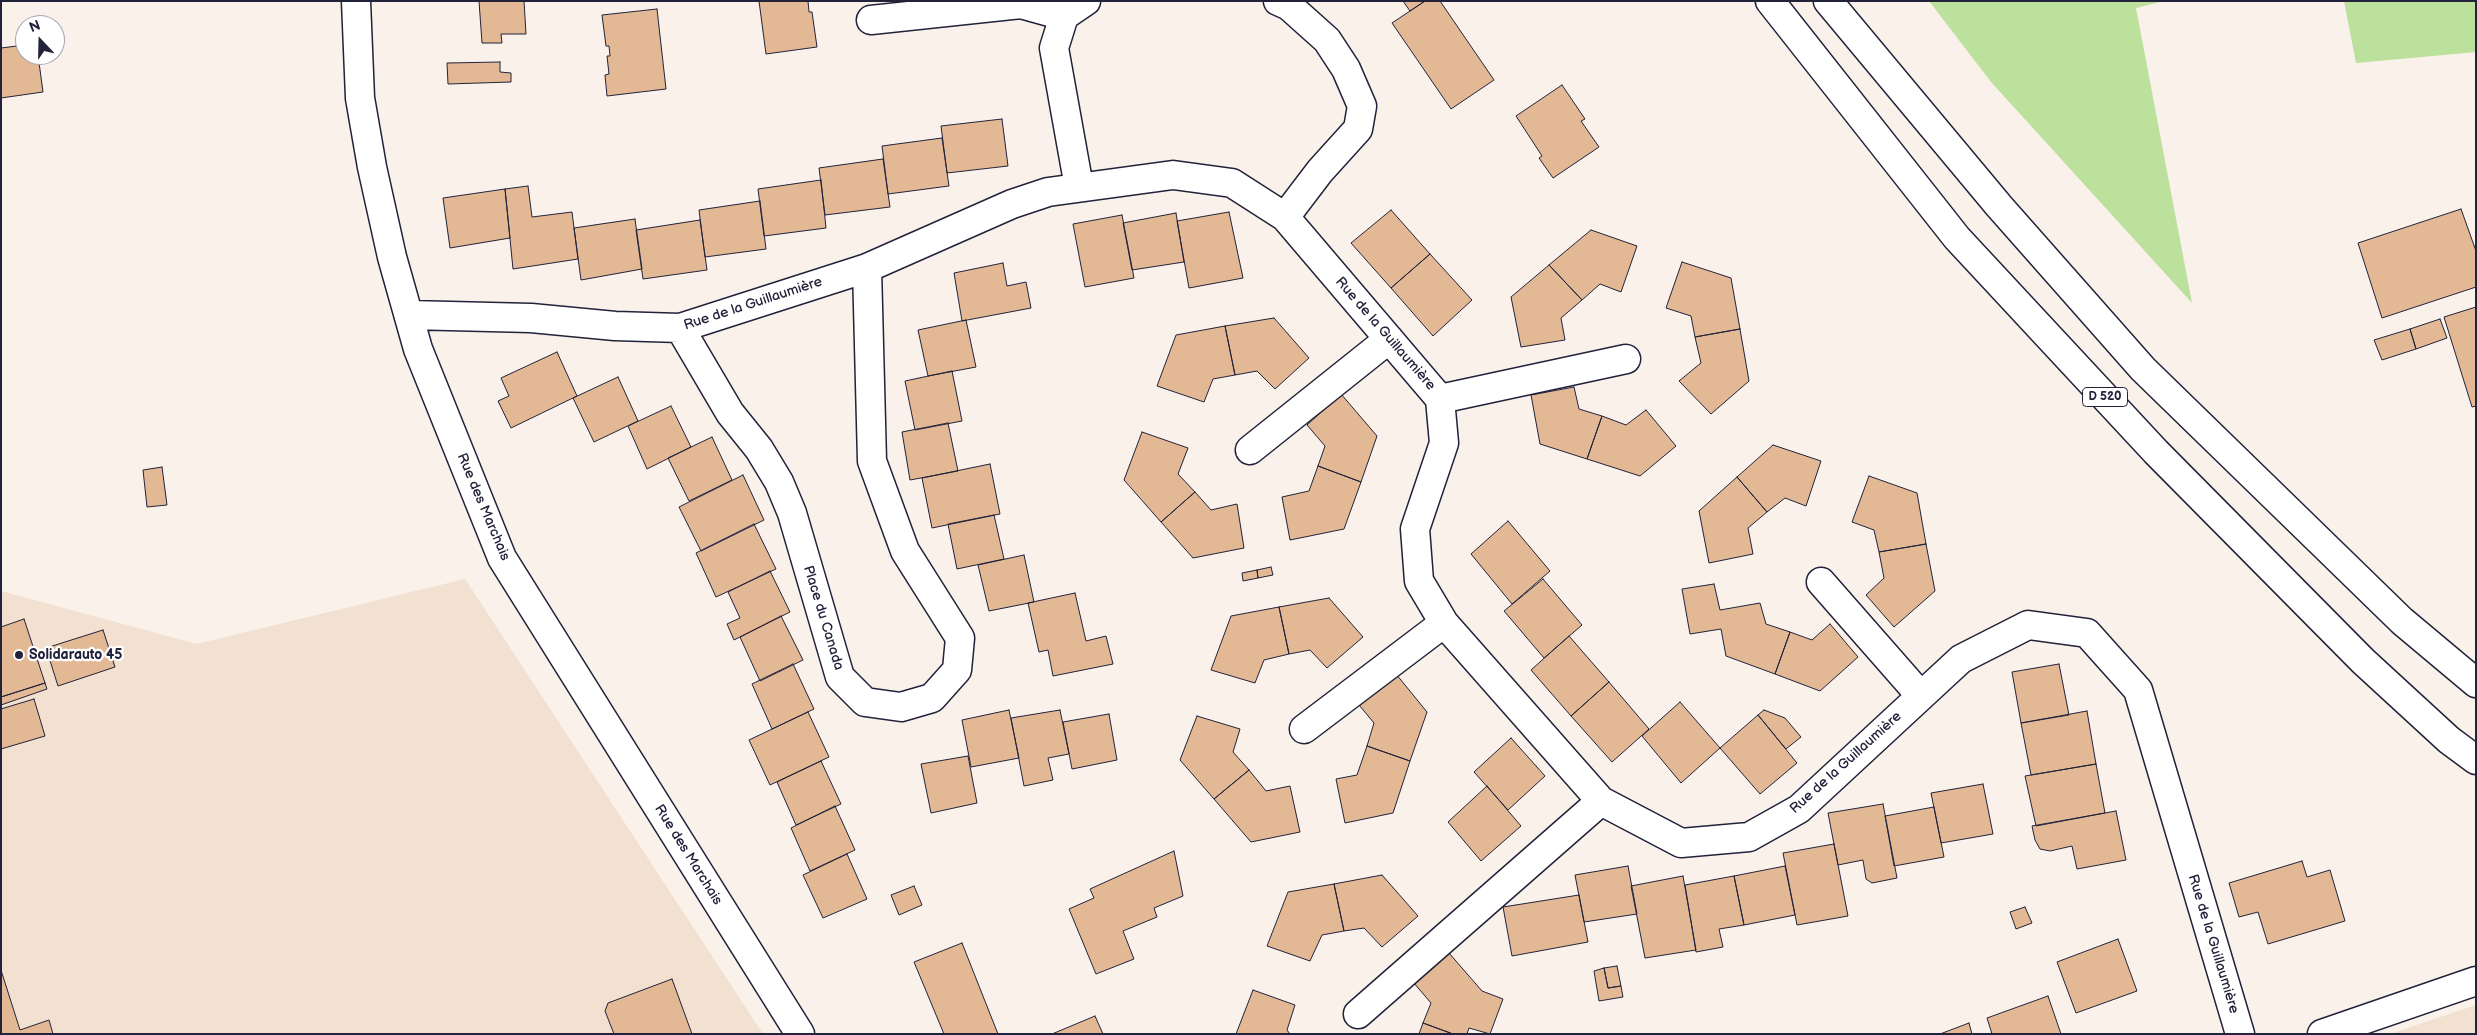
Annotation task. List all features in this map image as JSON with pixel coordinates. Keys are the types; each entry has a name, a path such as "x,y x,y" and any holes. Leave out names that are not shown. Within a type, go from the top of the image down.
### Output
{"street":[{"name":"Rue des Marchais","path":"356,1 360,98 372,167 392,257 418,349 502,558 800,1034"},
{"path":"1278,1 1289,6 1327,40 1346,69 1362,106 1358,129 1320,171 1285,217"},
{"name":"D 520","path":"1770,1 1957,238 2156,452 2342,640 2449,740 2476,760"},
{"path":"1828,1 1999,206 2142,369 2402,621 2476,683"},
{"path":"871,20 1021,4 1075,9 1054,48 1079,187"},
{"name":"Rue de la Guillaumière","path":"409,315 531,318 615,326 680,328 867,268 1012,204 1048,192 1173,175 1232,183 1285,217 1440,398 1444,443 1415,530 1419,581 1444,623 1600,800 1681,842 1749,837 1798,809 1962,659 2028,625 2088,633 2138,690 2240,1034"},
{"name":"Place du Canada","path":"680,328 730,413 760,449 779,482 792,513 840,677 865,702 901,707 932,698 957,670 960,638 905,551 872,461 867,268"},
{"path":"1250,450 1389,340"},
{"path":"1440,398 1626,359"},
{"path":"1820,582 1921,696"},
{"path":"1304,729 1444,623"},
{"path":"1358,1014 1600,800"},
{"path":"2322,1034 2476,981"}],"shaded area":[{"path":"465,579 763,1034 1,1034 1,591 197,644"},
{"path":"2476,1005 2476,1034 2390,1034"}],"green space":[{"path":"1929,1 2164,1 2136,8 2192,303 1991,82"},
{"path":"2344,1 2476,1 2476,52 2356,63"}],"building":[{"path":"479,1 524,1 526,34 501,34 502,43 482,43"},
{"path":"759,1 808,1 809,12 812,12 817,47 766,54"},
{"path":"1403,1 1425,1 1410,11"},
{"path":"1425,1 1440,1 1494,80 1451,109 1392,23"},
{"path":"657,9 666,89 607,96 605,75 609,74 607,56 610,56 609,46 606,46 602,15"},
{"path":"15,46 15,65 39,65 43,92 1,98 1,48"},
{"path":"500,62 500,72 511,73 511,82 448,84 447,63"},
{"path":"1562,85 1585,119 1581,121 1599,147 1553,178 1539,158 1542,156 1516,116"},
{"path":"1002,119 1008,166 947,173 941,126"},
{"path":"942,138 949,186 888,194 882,146"},
{"path":"883,159 890,207 825,215 819,168"},
{"path":"821,180 826,228 764,236 758,189"},
{"path":"528,186 532,217 572,212 578,259 513,269 505,189"},
{"path":"505,189 510,238 450,248 443,198"},
{"path":"760,201 766,249 705,257 699,210"},
{"path":"2461,209 2476,251 2476,287 2382,318 2358,243"},
{"path":"1391,210 1430,254 1391,288 1351,243"},
{"path":"1229,212 1243,278 1189,288 1177,221"},
{"path":"1176,213 1184,262 1132,270 1123,223"},
{"path":"1122,215 1134,278 1085,287 1073,224"},
{"path":"635,219 642,269 581,280 574,228"},
{"path":"700,220 707,270 643,279 636,230"},
{"path":"1591,230 1637,246 1621,292 1600,284 1582,300 1549,265"},
{"path":"1430,254 1472,300 1433,336 1391,288"},
{"path":"1682,262 1731,278 1740,329 1695,337 1691,316 1666,308"},
{"path":"1003,263 1007,286 1026,282 1031,308 962,321 954,273"},
{"path":"1549,265 1582,300 1561,318 1565,340 1521,347 1511,297"},
{"path":"2476,307 2476,406 2472,407 2444,317"},
{"path":"1274,318 1309,358 1275,389 1257,371 1235,375 1225,326"},
{"path":"2440,319 2447,338 2416,349 2410,329"},
{"path":"966,320 976,367 928,376 918,330"},
{"path":"1225,326 1235,375 1213,379 1204,402 1157,386 1176,335"},
{"path":"1740,329 1749,381 1711,414 1679,381 1701,363 1695,337"},
{"path":"2410,329 2416,349 2382,360 2374,340"},
{"path":"557,352 577,396 511,428 498,401 509,396 501,378"},
{"path":"952,371 962,421 915,430 905,381"},
{"path":"618,377 638,421 594,442 573,398"},
{"path":"1574,387 1579,409 1602,416 1587,459 1540,444 1531,395"},
{"path":"1341,394 1377,436 1361,482 1318,466 1325,446 1307,425"},
{"path":"671,406 691,447 647,469 628,426"},
{"path":"1646,410 1676,446 1640,476 1587,459 1602,416 1626,425"},
{"path":"948,423 958,471 910,480 902,432"},
{"path":"1142,432 1188,448 1178,474 1195,492 1161,522 1124,480"},
{"path":"712,437 732,480 689,501 668,458"},
{"path":"1773,445 1821,461 1806,506 1785,498 1767,512 1737,477"},
{"path":"990,464 1000,514 932,528 922,478"},
{"path":"1318,466 1361,482 1344,529 1290,540 1282,497 1309,491"},
{"path":"162,467 167,505 147,507 143,470"},
{"path":"743,475 764,520 701,551 679,507"},
{"path":"1869,476 1917,493 1926,544 1879,552 1874,530 1852,522"},
{"path":"1737,477 1767,512 1748,528 1753,554 1709,563 1699,511"},
{"path":"1195,492 1211,510 1237,504 1244,548 1193,558 1161,522"},
{"path":"994,515 1004,559 957,569 948,524"},
{"path":"1508,521 1550,571 1512,604 1471,554"},
{"path":"754,524 776,569 716,597 696,553"},
{"path":"1926,544 1935,591 1894,627 1866,595 1884,578 1879,552"},
{"path":"1024,555 1034,602 989,611 978,565"},
{"path":"1271,567 1273,575 1258,578 1257,570"},
{"path":"1257,570 1258,578 1243,581 1242,573"},
{"path":"770,571 790,612 734,640 727,624 740,618 728,592"},
{"path":"1543,579 1582,625 1544,658 1504,611"},
{"path":"1714,584 1720,610 1760,603 1766,624 1790,632 1775,674 1726,656 1721,629 1690,634 1682,589"},
{"path":"1075,593 1086,641 1106,636 1113,664 1053,676 1048,650 1039,652 1028,603"},
{"path":"1329,598 1363,637 1327,668 1310,650 1289,654 1279,607"},
{"path":"1279,607 1289,654 1264,660 1255,683 1211,670 1231,616"},
{"path":"781,616 803,660 760,681 740,637"},
{"name":"Solidarauto 45","path":"24,619 45,683 1,697 1,627"},
{"path":"1830,624 1858,657 1820,691 1775,674 1790,632 1812,640"},
{"path":"103,630 115,667 58,686 46,648"},
{"path":"1569,636 1609,682 1571,716 1531,670"},
{"path":"793,664 814,709 772,729 752,684"},
{"path":"2059,664 2069,715 2021,723 2012,672"},
{"path":"1396,674 1427,712 1410,761 1367,746 1374,723 1359,705"},
{"path":"1609,682 1649,729 1612,762 1571,716"},
{"path":"45,683 47,689 1,705 1,697"},
{"path":"34,699 45,736 1,749 1,709"},
{"path":"1680,702 1720,748 1681,783 1642,736"},
{"path":"1009,710 1019,758 971,767 962,720"},
{"path":"1060,710 1069,754 1048,758 1053,780 1024,786 1011,718"},
{"path":"1764,710 1785,718 1801,737 1786,749 1758,715"},
{"path":"2087,711 2096,764 2031,775 2021,723"},
{"path":"808,712 829,757 770,785 749,740"},
{"path":"1109,714 1117,760 1072,769 1063,722"},
{"path":"1758,715 1797,763 1760,794 1720,748"},
{"path":"1197,716 1240,729 1233,752 1249,770 1214,799 1180,760"},
{"path":"1511,738 1545,776 1508,810 1474,772"},
{"path":"1367,746 1410,761 1393,813 1345,823 1336,779 1357,775"},
{"path":"968,756 977,803 931,813 921,764"},
{"path":"821,761 841,804 796,825 777,782"},
{"path":"2096,764 2105,813 2036,826 2025,776"},
{"path":"1249,770 1266,791 1290,786 1300,832 1251,842 1214,799"},
{"path":"1983,784 1993,834 1941,843 1931,793"},
{"path":"1487,786 1521,826 1481,861 1448,822"},
{"path":"1883,804 1897,878 1872,883 1866,879 1863,860 1838,865 1828,813"},
{"path":"835,806 855,850 810,871 791,828"},
{"path":"1934,807 1944,857 1894,866 1885,816"},
{"path":"2116,811 2126,860 2077,869 2072,846 2050,851 2040,849 2035,840 2032,826"},
{"path":"1834,844 1848,916 1797,925 1783,853"},
{"path":"1174,851 1183,896 1154,908 1157,917 1123,931 1134,959 1096,974 1069,909 1094,898 1090,889"},
{"path":"847,854 867,899 823,918 803,875"},
{"path":"2302,861 2307,877 2330,870 2345,921 2268,944 2258,912 2239,917 2229,883"},
{"path":"1628,866 1637,914 1584,922 1575,875"},
{"path":"1785,866 1795,915 1744,925 1734,876"},
{"path":"1382,875 1418,916 1382,947 1364,928 1344,931 1334,884"},
{"path":"1683,876 1696,950 1645,958 1631,886"},
{"path":"1734,876 1744,925 1719,929 1723,947 1696,952 1685,885"},
{"path":"1334,884 1344,931 1322,935 1310,961 1267,946 1288,892"},
{"path":"914,886 922,905 899,915 891,895"},
{"path":"1579,895 1588,942 1512,956 1503,907"},
{"path":"2025,907 2032,923 2016,929 2010,912"},
{"path":"2118,939 2137,991 2076,1013 2057,962"},
{"path":"962,943 998,1034 944,1034 914,962"},
{"path":"1449,953 1482,991 1503,999 1490,1034 1469,1028 1467,1034 1453,1034 1423,1023 1431,1003 1413,982"},
{"path":"1617,966 1621,986 1608,988 1604,968"},
{"path":"1604,968 1608,988 1621,986 1623,997 1599,1001 1594,971"},
{"path":"1,970 20,1030 49,1020 53,1034 1,1034"},
{"path":"672,979 692,1034 614,1034 605,1011 608,1003"},
{"path":"1253,990 1295,1005 1287,1030 1290,1034 1236,1034"},
{"path":"2048,996 2061,1034 1992,1034 1987,1018"},
{"path":"1095,1016 1103,1034 1052,1034"},
{"path":"1423,1023 1453,1034 1419,1034"},
{"path":"1969,1023 1972,1034 1940,1034"}],"place":[{"name":"Solidarauto 45","path":"19,655"}]}
